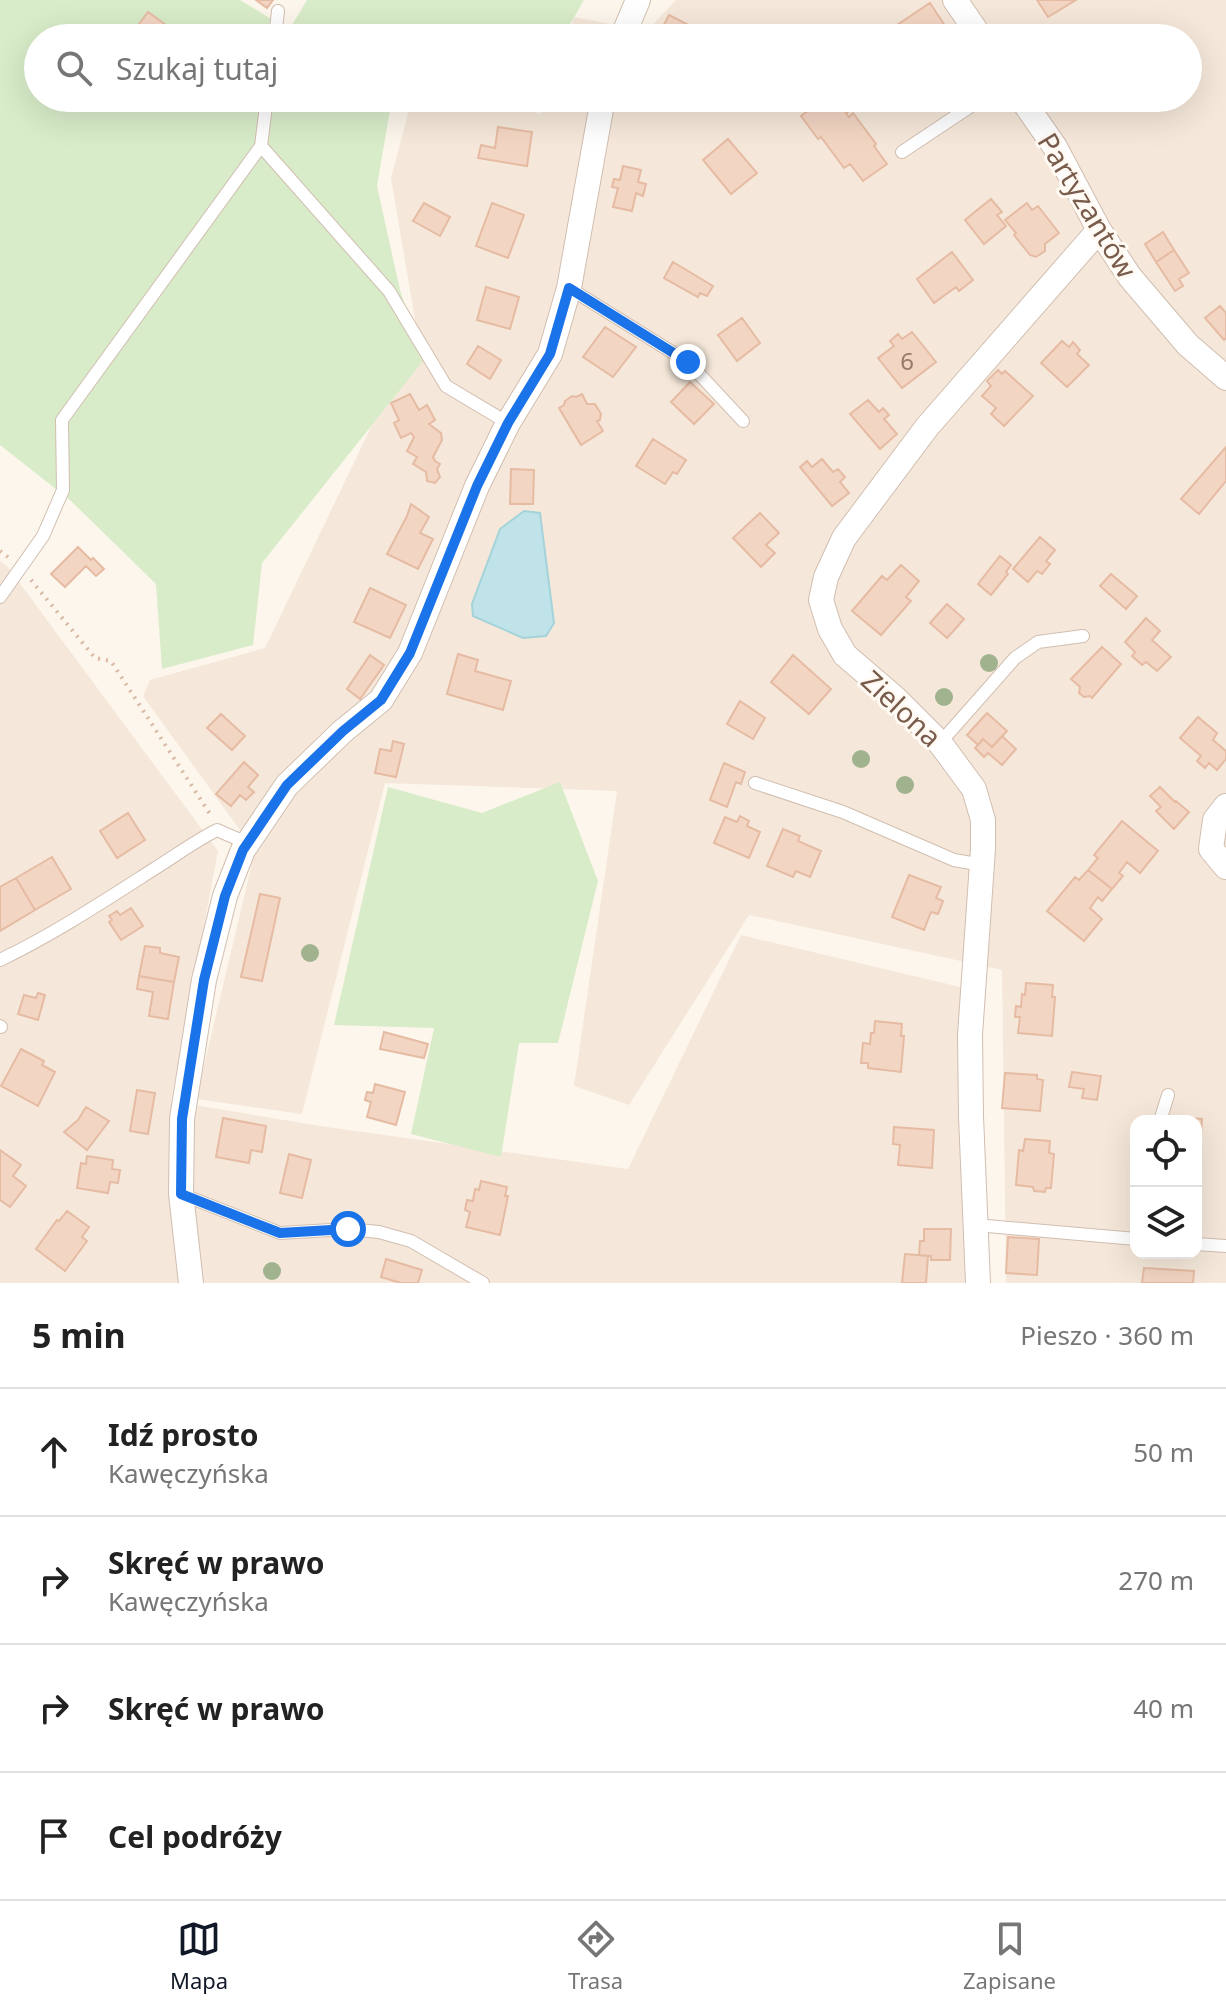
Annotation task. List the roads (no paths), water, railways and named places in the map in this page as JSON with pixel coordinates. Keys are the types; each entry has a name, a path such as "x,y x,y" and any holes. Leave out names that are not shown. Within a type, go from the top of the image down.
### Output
{"street":[{"path":"628,24 638,0"},
{"path":"955,0 971,24"},
{"path":"191,1283 181,1194 182,1119 204,980 225,896 243,850 287,785 343,731 381,700 410,653 477,486 508,423 550,354 569,288 600,112"},
{"name":"Partyzantów","path":"1031,112 1055,147 1099,230 1130,277 1188,345 1226,378"},
{"name":"Zielona","path":"978,1283 970,1035 983,820 974,789 940,743 895,698 845,655 830,629 821,600 826,577 844,538 927,427 1099,230"},
{"path":"1226,806 1215,820 1211,849 1226,867"}],"lane":[{"path":"277,24 278,11"},
{"path":"0,597 43,536 63,490 62,420 261,146 265,112"},
{"path":"902,152 962,112"},
{"path":"261,146 389,291 446,386 508,423"},
{"path":"569,288 688,362 743,421"},
{"path":"940,743 1015,658 1038,642 1083,636"},
{"path":"755,783 843,812 954,860 982,865"},
{"path":"0,960 30,946 217,830 247,843"},
{"path":"1162,1115 1168,1095"},
{"path":"181,1194 280,1233 348,1229 379,1232 411,1241 483,1283"},
{"path":"976,1225 1130,1238"},
{"path":"1202,1244 1226,1246"}],"water":[{"path":"524,511 540,513 554,623 546,636 523,638 473,616 472,604 500,529"}]}
